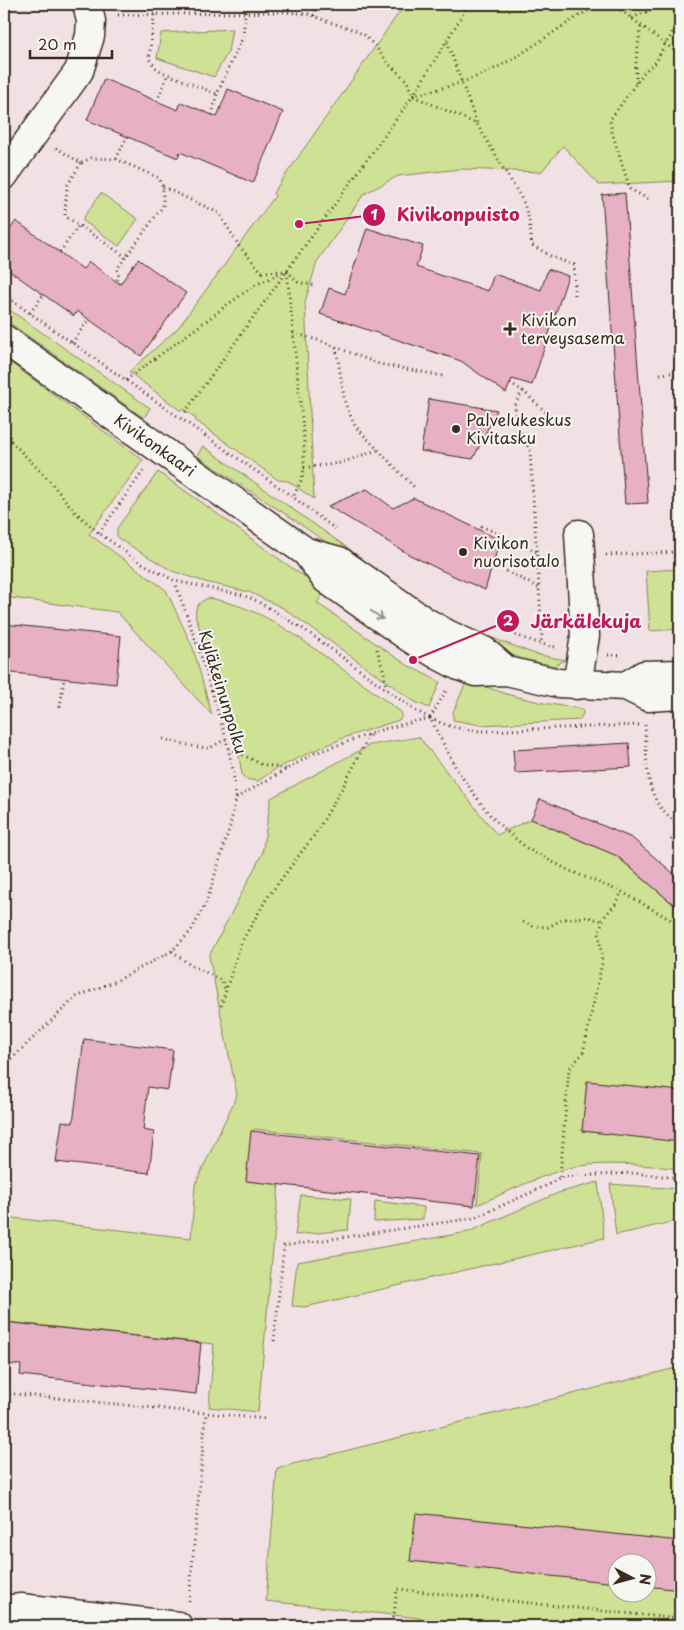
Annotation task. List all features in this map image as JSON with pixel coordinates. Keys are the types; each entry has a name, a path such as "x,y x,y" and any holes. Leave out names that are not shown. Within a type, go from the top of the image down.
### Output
{"street":[{"path":"4,175 78,72 90,36 91,21 86,4"},
{"name":"Kivikonkaari","path":"4,339 306,552 326,579 410,638 438,655 475,672 507,671 532,678 577,684 626,686 648,697 680,695"},
{"path":"577,684 585,636 580,545"},
{"name":"Kivikonkaari","path":"626,686 644,675 680,674"},
{"path":"10,1605 183,1618"}],"path":[{"path":"183,4 184,14"},
{"path":"212,115 217,94 242,37 246,4"},
{"path":"314,16 316,4"},
{"path":"186,412 413,96 469,4"},
{"path":"413,96 462,82 506,63 582,13 601,4"},
{"path":"613,4 680,55"},
{"path":"632,18 665,4"},
{"path":"648,199 630,189 610,120 645,71 656,62 671,36 676,21 676,4"},
{"path":"115,15 283,12 314,16 348,27 364,35 407,81 413,96 477,124"},
{"path":"154,15 149,59 155,67 217,94"},
{"path":"636,84 636,60 641,25"},
{"path":"447,41 477,124 523,201 529,218 532,245 552,257 574,265 575,298"},
{"path":"157,101 168,74"},
{"path":"34,134 81,163"},
{"path":"116,159 127,136"},
{"path":"116,281 119,277 117,269 126,258 163,206 163,187 159,178 116,159 91,158 81,163 66,186 65,216 126,258"},
{"path":"163,187 219,213 238,246 262,272 287,271 298,282 316,286"},
{"path":"60,252 80,225"},
{"path":"287,271 304,439 302,479 292,497"},
{"path":"126,380 253,286 287,271"},
{"path":"4,295 292,497 340,533"},
{"path":"30,313 44,295"},
{"path":"72,343 89,319"},
{"path":"293,332 379,364 442,376"},
{"path":"336,347 344,403 355,426 414,486"},
{"path":"660,374 680,372"},
{"path":"510,383 523,391 550,416"},
{"path":"506,632 541,644 542,633 530,451 514,420 515,403 523,391"},
{"path":"4,434 48,479 75,512 99,533 138,561 175,581 257,600 305,630 416,711 430,718 454,728 483,731 527,731 645,724 650,785 661,808 680,829 671,840"},
{"path":"304,468 341,464 377,450"},
{"path":"99,533 149,463"},
{"path":"481,526 537,552"},
{"path":"580,545 680,552"},
{"path":"492,564 539,588"},
{"name":"Kyläkeinunpolku","path":"4,1066 76,997 116,981 172,951 191,931 207,901 230,826 236,798 233,770 226,739 202,659 175,581"},
{"path":"375,645 384,672 386,689"},
{"path":"60,707 64,679"},
{"path":"236,798 315,753 370,734 430,718 447,689"},
{"path":"430,718 457,770 488,813 505,830 528,849 570,871 622,892 680,925"},
{"path":"220,1006 241,943 267,898 316,833 345,783 370,734"},
{"path":"163,739 210,748 226,739"},
{"path":"228,748 261,764 287,769"},
{"path":"560,1177 569,1069 583,1053 602,963 598,932 602,921 616,904 622,892"},
{"path":"523,922 532,926 548,927 564,919 588,917 602,921"},
{"path":"172,951 188,964 221,980 226,990"},
{"path":"274,1342 284,1246 474,1218 550,1184 560,1177 633,1173 680,1178"},
{"path":"4,1393 266,1419"},
{"path":"183,1618 206,1413"},
{"path":"393,1623 397,1589 680,1619"}],"green space":[{"path":"405,4 680,5 680,181 599,185 563,146 541,172 460,169 398,176 364,194 317,262 305,302 314,499 288,481 278,480 195,420 196,418 183,409 181,411 129,372 178,328 275,196 273,193"},
{"path":"232,29 228,52 214,77 157,58 161,33"},
{"path":"101,193 138,219 119,246 82,220"},
{"path":"4,306 150,408 144,418 4,319"},
{"path":"4,358 143,460 89,534 166,590 193,648 212,715 117,612 4,597"},
{"path":"203,446 352,551 348,558 296,521 197,456"},
{"path":"158,472 325,591 317,603 407,665 440,682 429,708 415,702 283,608 249,592 205,582 172,571 119,539 117,528"},
{"path":"678,569 680,629 650,631 646,571"},
{"path":"208,598 227,602 259,614 289,631 384,699 401,712 402,716 399,720 346,737 313,751 274,770 258,781 245,779 242,774 235,734 196,618 198,606"},
{"path":"487,636 535,654 565,660 555,666 523,659 484,645"},
{"path":"467,680 506,694 543,703 582,709 583,713 580,720 480,725 453,720 453,712"},
{"path":"419,737 497,835 531,819 615,855 680,910 680,1169 620,1164 574,1167 519,1186 477,1205 482,1154 254,1129 248,1180 279,1183 258,1412 209,1407 214,1344 8,1322 4,1320 4,1217 191,1238 195,1185 237,1095 209,956 262,854 271,798 370,745"},
{"path":"598,1182 604,1238 305,1307 292,1306 297,1262 468,1232 558,1193"},
{"path":"610,1184 680,1189 680,1220 616,1235"},
{"path":"301,1195 351,1199 348,1230 295,1235"},
{"path":"375,1201 424,1207 423,1219 374,1222"},
{"path":"680,1367 680,1626 492,1626 266,1601 277,1468"}],"building":[{"path":"104,79 178,110 181,102 217,117 228,89 283,112 253,183 180,152 178,158 87,120"},
{"path":"625,193 648,503 625,504 602,195"},
{"path":"16,221 83,269 89,262 120,284 138,259 186,293 141,356 77,311 74,316 4,267 4,238"},
{"name":"Palvelukeskus Kivitasku","path":"367,228 423,246 416,267 488,291 494,274 541,290 548,269 568,276 532,385 512,379 506,393 461,361 320,314 329,288 345,294"},
{"path":"429,399 497,410 473,459 421,451"},
{"path":"367,489 393,508 414,498 500,540 485,590 410,555 328,506"},
{"path":"4,624 121,636 116,684 4,672"},
{"path":"629,743 631,767 515,773 513,750"},
{"path":"540,799 632,838 680,879 680,910 617,856 531,819"},
{"path":"84,1039 173,1050 168,1090 148,1087 143,1130 154,1132 149,1173 56,1162 62,1121 73,1123"},
{"path":"587,1081 680,1091 680,1142 582,1131"},
{"path":"251,1131 480,1156 474,1206 246,1181"},
{"path":"4,1322 201,1343 196,1394 20,1375 21,1365 4,1364"},
{"path":"416,1513 680,1541 680,1590 656,1587 656,1552 606,1552 606,1582 410,1561"}],"place":[{"name":"Kivikonpuisto","path":"299,224"},
{"name":"Kivikon terveysasema","path":"510,329"},
{"name":"Palvelukeskus Kivitasku","path":"456,429"},
{"name":"Kivikon nuorisotalo","path":"463,552"},
{"name":"Järkälekuja","path":"413,660"}]}
